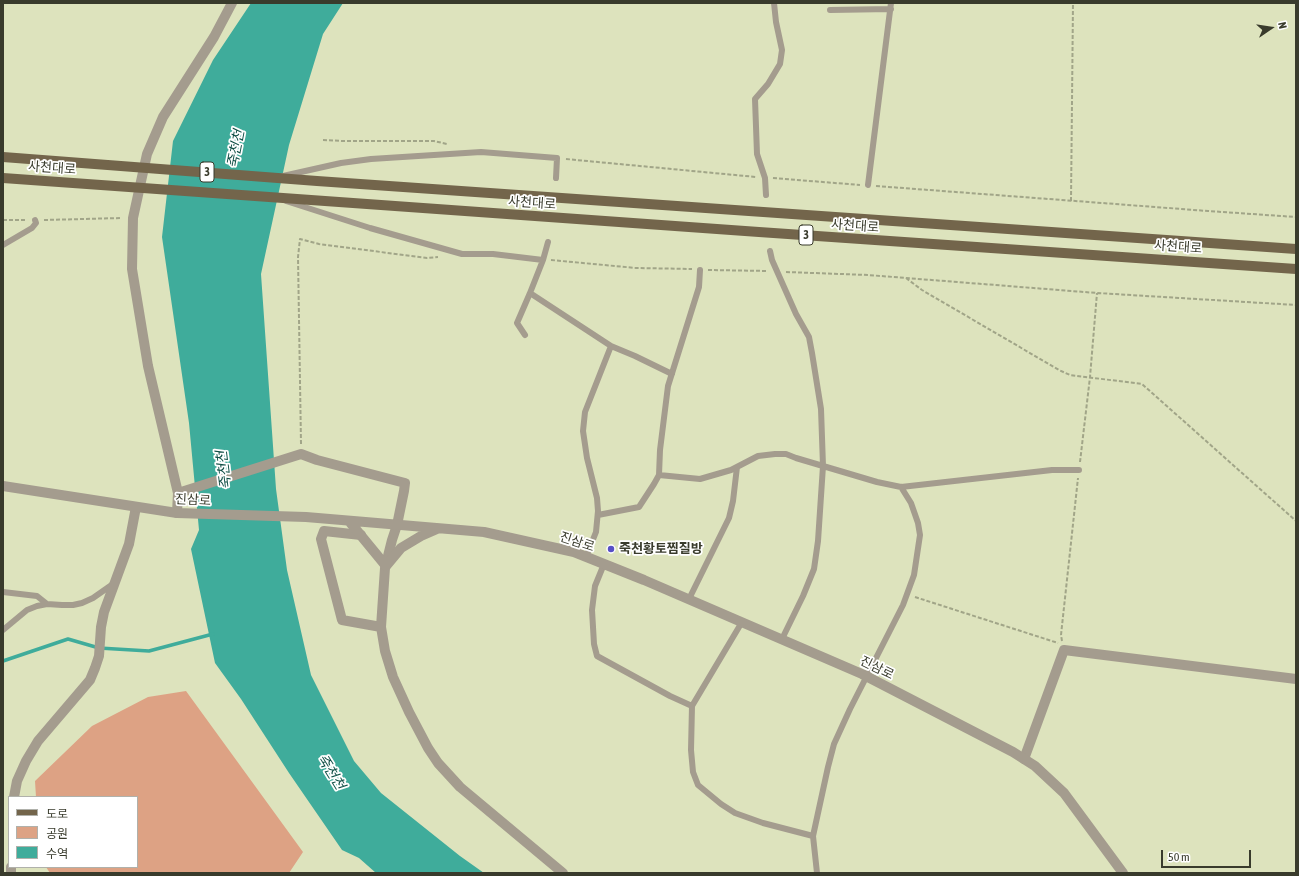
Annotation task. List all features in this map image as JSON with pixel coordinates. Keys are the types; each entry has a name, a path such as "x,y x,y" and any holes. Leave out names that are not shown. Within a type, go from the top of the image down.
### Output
{"main road":[{"name":"사천대로","path":"3,157 273,178 1296,249"},
{"name":"사천대로","path":"3,178 316,201 1296,268"}],"street":[{"path":"182,513 148,366 132,269 133,218 147,154 163,117 214,37 232,3"},
{"path":"178,493 301,454 317,460 405,483 397,524 386,566 381,627 385,651 393,677 409,712 428,748 438,763 460,787 563,873"},
{"name":"진삼로","path":"3,486 182,513 306,517 484,532 574,552 782,639 867,677 1013,752 1035,766 1064,793 1123,873"},
{"path":"14,796 17,781 38,740 90,680 99,656 104,612 129,544 136,507"},
{"path":"349,521 386,566"},
{"path":"386,566 401,548 439,528"},
{"path":"361,535 324,532 321,539 342,620 381,627"},
{"path":"1024,759 1064,650 1296,679"}],"lane":[{"path":"766,195 765,178 757,154 755,99 768,84 780,64 782,50 776,22 774,3"},
{"path":"830,10 891,6 868,185"},
{"path":"273,178 371,159 481,152 557,158 556,178"},
{"path":"273,197 370,228 462,254 493,254 543,260"},
{"path":"3,245 32,228 36,223 35,220"},
{"path":"525,335 516,323 530,293 543,260 548,242"},
{"path":"770,251 772,260 796,314 809,337 821,409 823,466 818,541 814,569 803,596 782,639"},
{"path":"598,515 639,507 659,475 660,450 668,386 699,287 700,270"},
{"path":"530,293 611,346 672,374"},
{"path":"586,557 596,532 598,515 583,430 585,412 611,346"},
{"path":"659,475 700,479 731,470 758,456 775,454 786,454 877,482 901,487 1052,470 1079,470"},
{"path":"689,600 729,518 733,501 737,467"},
{"path":"817,873 813,836 834,744 850,709 903,605 914,575 920,535 918,523 911,503 901,487"},
{"path":"604,564 595,586 592,610 594,644 597,656 670,696 692,706"},
{"path":"3,630 28,610 37,606 47,604 73,605 82,603 104,592 114,583"},
{"path":"3,592 37,596 47,604"},
{"path":"742,622 692,706 692,772 698,785 721,804 735,813 763,823 813,836"}],"path":[{"path":"1071,201 1073,3"},
{"path":"323,140 434,142 451,146"},
{"path":"557,158 714,174 1296,217"},
{"path":"3,220 133,218"},
{"path":"1296,305 1097,293 906,278 922,290 1070,375 1142,384 1296,521"},
{"path":"907,594 1063,644"}],"green space":[{"path":"186,691 303,852 289,873 50,873 47,868 138,868 138,796 36,796 35,781 92,726 148,697"}],"water":[{"name":"죽천천","path":"251,3 343,3 323,34 289,145 261,274 276,489 287,570 311,675 354,761 381,793 460,856 484,873 376,873 359,858 342,850 289,773 241,699 215,663 191,549 199,530 189,423 162,237 173,141 213,60"}],"waterway":[{"path":"3,661 68,639 99,648 149,651 213,634"}],"place":[{"name":"죽천황토찜질방","path":"611,549"}]}
